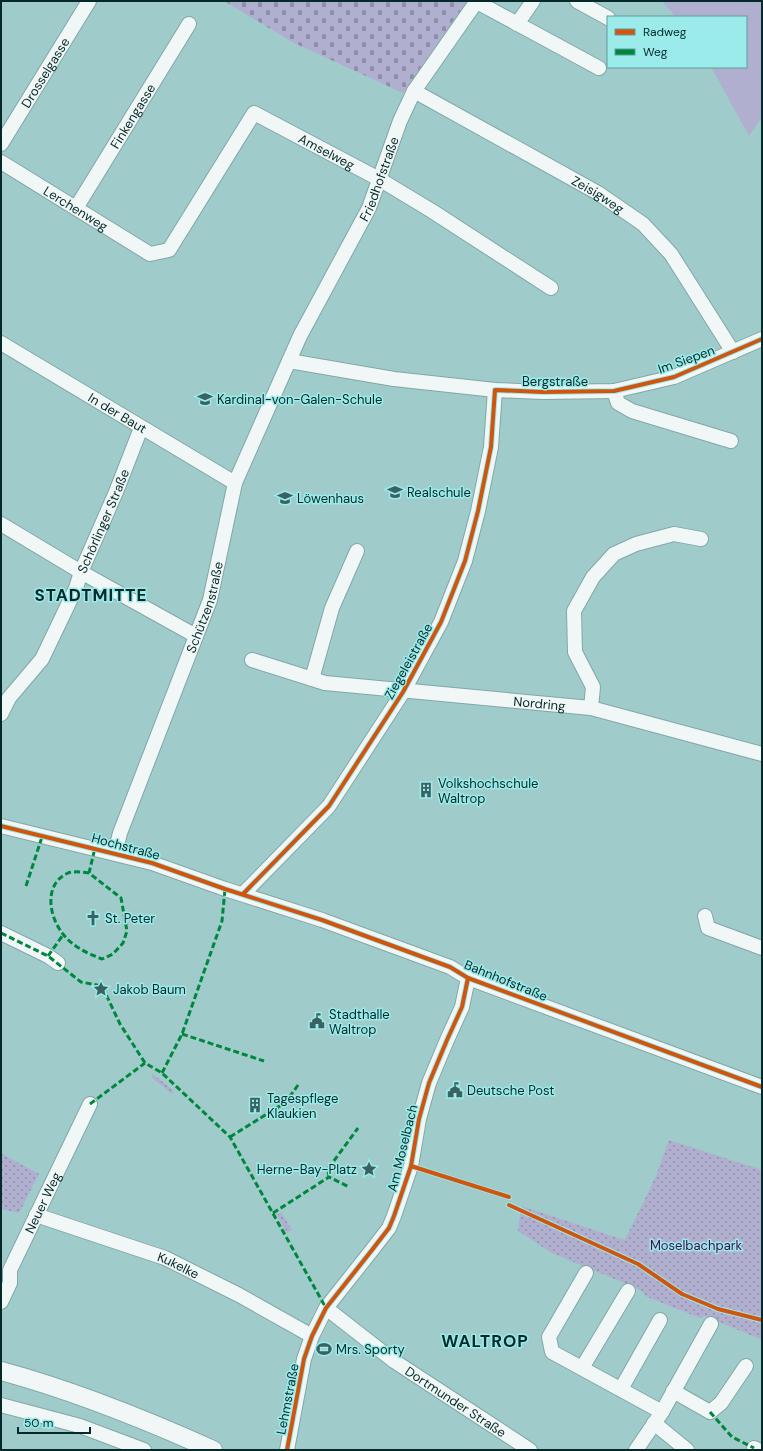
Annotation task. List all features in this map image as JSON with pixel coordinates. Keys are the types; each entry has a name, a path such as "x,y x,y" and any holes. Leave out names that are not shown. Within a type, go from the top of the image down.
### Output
{"main road":[{"path":"1,1371 75,1393 146,1420 213,1450"}],"street":[{"name":"Drosselgasse","path":"1,144 89,1"},
{"path":"517,24 533,1"},
{"path":"577,1 591,4 607,17"},
{"path":"477,2 599,68"},
{"name":"Friedhofstraße","path":"289,361 300,336 369,208 376,192 379,179 400,121 414,91 477,2"},
{"name":"Finkengasse","path":"76,208 189,24"},
{"name":"Zeisigweg","path":"414,91 598,193 643,224 671,254 733,352"},
{"name":"Amselweg","path":"150,254 169,250 254,113 379,179 432,211 551,288"},
{"name":"Lerchenweg","path":"1,162 150,254"},
{"name":"Im Siepen","path":"614,391 674,377 762,339"},
{"name":"In der Baut","path":"1,344 235,483"},
{"name":"Bergstraße","path":"289,361 394,379 495,390 543,392 614,391"},
{"name":"Schützenstraße","path":"115,853 120,833 210,600 235,483 289,361"},
{"name":"Ziegeleistraße","path":"243,894 329,806 403,692 441,622 465,561 478,511 491,447 495,390"},
{"path":"614,391 618,403 632,411 731,441"},
{"name":"Schörlinger Straße","path":"1,714 9,698 42,659 76,588 81,572 116,492 141,428"},
{"path":"1,524 81,572 196,636"},
{"path":"591,708 594,687 575,652 574,612 593,578 614,554 636,544 674,534 701,539"},
{"path":"312,679 332,608 357,552"},
{"name":"Nordring","path":"252,660 325,684 403,692 507,699 591,708 762,754"},
{"name":"Hochstraße","path":"1,826 152,863 243,894"},
{"name":"Bahnhofstraße","path":"243,894 322,920 450,967 468,978 762,1087"},
{"path":"705,916 708,928 762,948"},
{"path":"1,933 48,956 58,963"},
{"name":"Am Moselbach","path":"326,1308 389,1228 410,1166 419,1119 429,1083 462,1007 468,978"},
{"name":"Neuer Weg","path":"1,1302 10,1283 10,1270 90,1104"},
{"name":"Kukelke","path":"36,1215 165,1258 239,1295 312,1336"},
{"path":"586,1273 549,1337 552,1352 662,1412"},
{"path":"582,1368 628,1291"},
{"name":"Lehmstraße","path":"287,1450 304,1359 312,1336 326,1308"},
{"name":"Dortmunder Straße","path":"326,1308 394,1361 530,1450"},
{"path":"621,1389 660,1320"},
{"path":"639,1449 662,1412 711,1324"},
{"path":"673,1391 710,1412 722,1403 746,1366"},
{"path":"1,1405 80,1426 144,1450"},
{"path":"654,1423 687,1450"}],"green space":[{"path":"224,1 467,1 403,93 294,43"},
{"path":"662,1 762,1 762,117 749,136 712,68 747,68 747,16 675,16"},
{"path":"153,1074 174,1091 172,1094 151,1077"},
{"name":"Moselbachpark","path":"669,1140 762,1170 762,1340 705,1316 700,1318 645,1296 641,1290 552,1253 518,1231 521,1206 625,1240 656,1176"},
{"path":"1,1153 39,1174 19,1213 1,1209"},
{"path":"281,1212 292,1230 287,1233 277,1215"}],"marked path":[{"path":"26,886 42,837"},
{"path":"89,873 70,872 60,878 52,893 52,910 58,927 71,943 102,959 113,954 123,943 127,931 121,898 89,873 95,848"},
{"path":"162,1073 182,1034 222,921 225,889"},
{"path":"1,933 48,956 81,982 102,986 120,1024 145,1063 162,1073 230,1137 326,1308"},
{"path":"48,956 63,935"},
{"path":"182,1034 264,1061"},
{"path":"90,1104 145,1063"},
{"path":"230,1137 286,1102 298,1085"},
{"path":"329,1177 328,1169 358,1128"},
{"path":"273,1213 329,1177 349,1187"},
{"path":"710,1412 732,1437 754,1448"}],"cycle path":[{"path":"243,894 329,806 403,692 441,622 465,561 478,511 491,447 495,390 543,392 614,391 674,377 762,339"},
{"path":"1,826 152,863 225,889 322,920 450,967 468,978 762,1087"},
{"path":"287,1450 304,1359 312,1336 326,1308 389,1228 411,1166 419,1119 429,1083 462,1007 468,978"},
{"path":"411,1166 509,1197"},
{"path":"509,1205 638,1264 682,1294 718,1309 762,1320"}],"place":[{"name":"Kardinal-von-Galen-Schule","path":"205,399"},
{"name":"Realschule","path":"395,492"},
{"name":"Löwenhaus","path":"285,498"},
{"name":"Volkshochschule Waltrop","path":"426,790"},
{"name":"St. Peter","path":"93,918"},
{"name":"Jakob Baum","path":"101,989"},
{"name":"Stadthalle Waltrop","path":"317,1021"},
{"name":"Deutsche Post","path":"455,1090"},
{"name":"Tagespflege Klaukien","path":"255,1105"},
{"name":"Herne-Bay-Platz","path":"369,1169"},
{"name":"Mrs. Sporty","path":"324,1349"}],"district":[{"name":"STADTMITTE","path":"91,595"},
{"name":"WALTROP","path":"485,1341"}]}
